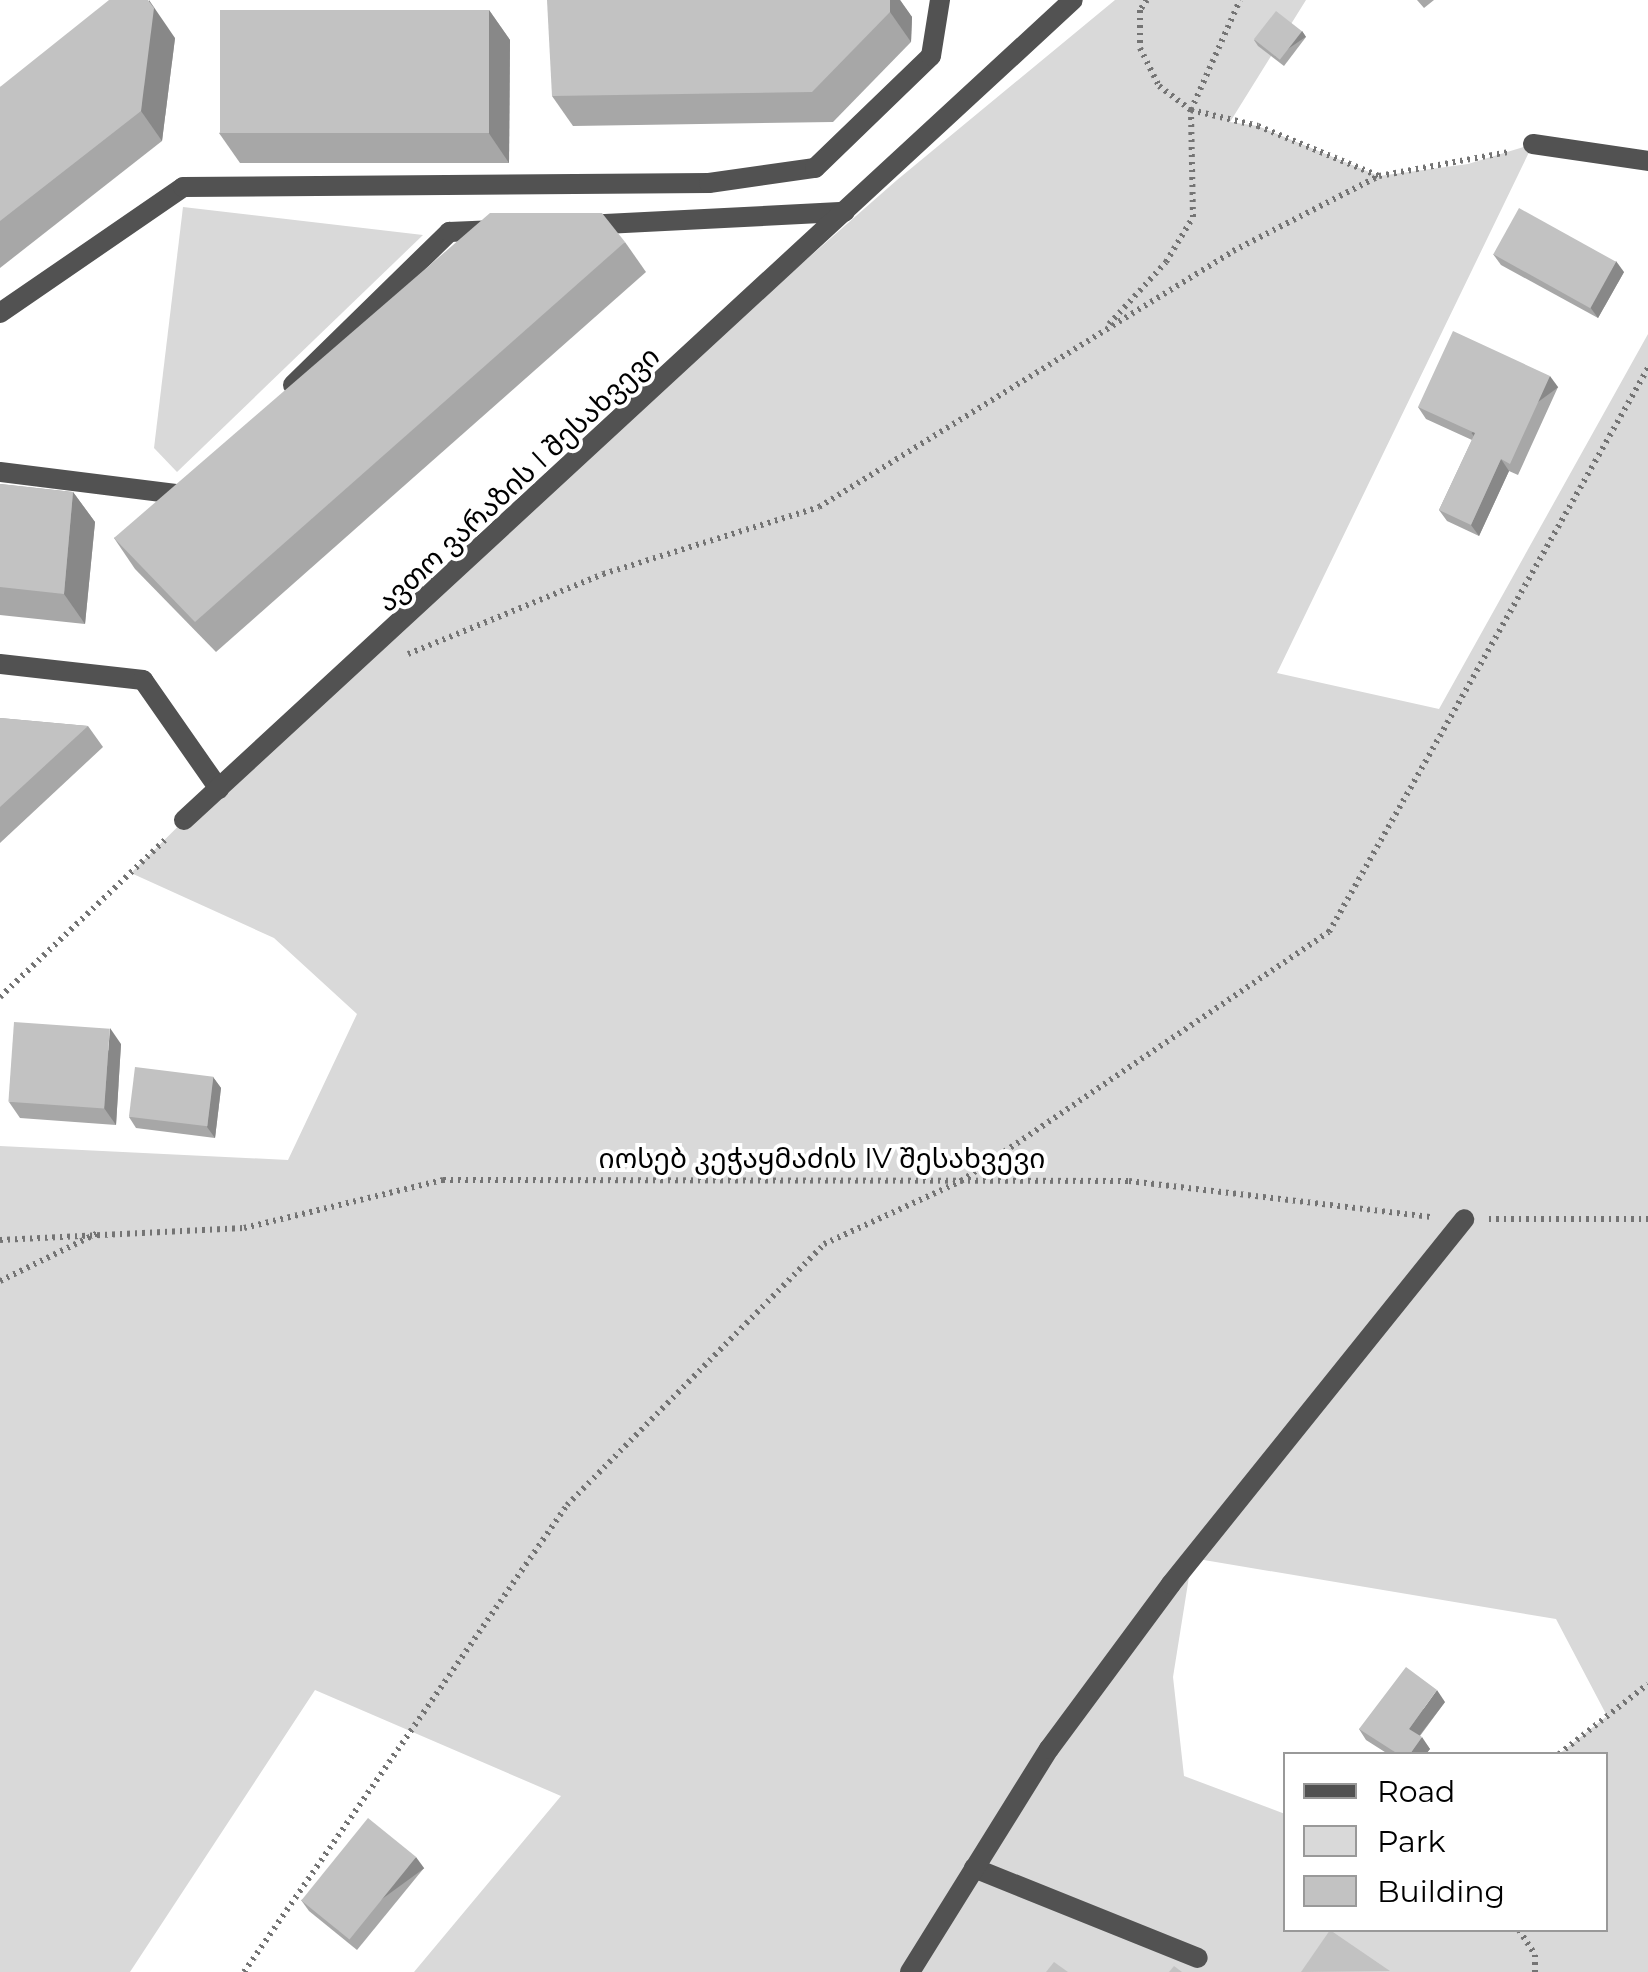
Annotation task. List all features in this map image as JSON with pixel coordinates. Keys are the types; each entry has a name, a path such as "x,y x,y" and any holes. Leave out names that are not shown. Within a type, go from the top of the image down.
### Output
{"street":[{"path":"0,313 183,187 709,182 815,168 932,56 940,0"},
{"name":"ავთო ვარაზის I შესახვევი","path":"184,820 1073,0"},
{"path":"1532,144 1648,161"},
{"path":"568,226 845,212"},
{"path":"282,397 449,232 528,228"},
{"path":"0,472 180,499 206,473"},
{"path":"0,664 143,680 218,790"},
{"path":"910,1972 1049,1748 1171,1584 1464,1219"},
{"path":"974,1868 1198,1958"}],"path":[{"path":"1146,0 1140,10 1140,48 1159,86 1191,110 1258,126 1380,176"},
{"path":"1104,330 1166,262 1192,217 1191,110 1240,0"},
{"path":"396,658 603,574 819,507 1234,251 1380,176 1468,164 1532,144"},
{"path":"244,1972 567,1505 824,1244 961,1181 1329,932 1648,368"},
{"path":"0,997 184,820"},
{"name":"იოსებ კეჭაყმაძის IV შესახვევი","path":"0,1240 103,1231 244,1228 443,1180 1129,1182 1373,1214 1464,1219 1648,1219"},
{"path":"0,1281 103,1231"},
{"path":"1562,1752 1648,1684"},
{"path":"1520,1932 1535,1955 1535,1972"}],"green space":[{"path":"1115,0 1306,0 1230,122 1258,126 1379,176 1468,164 1533,144 1277,673 1439,709 1648,334 1648,1972 414,1972 561,1796 315,1690 130,1972 0,1972 0,1146 288,1160 357,1014 274,938 131,873 316,690 897,180","holes":["1192,1558 1556,1619 1607,1716 1562,1752 1608,1752 1608,1932 1283,1932 1283,1813 1184,1776 1173,1677"]},
{"path":"183,207 423,235 177,472 154,448"}],"building":[{"path":"109,0 148,0 154,8 141,111 0,221 0,87"},
{"path":"547,0 890,0 890,12 812,92 552,96"},
{"path":"220,10 489,10 489,133 220,133"},
{"path":"1276,11 1302,31 1280,60 1254,39"},
{"path":"1519,208 1616,262 1590,308 1493,254"},
{"path":"490,213 602,213 625,242 195,622 114,538"},
{"path":"1453,331 1550,376 1510,464 1501,459 1471,525 1439,510 1475,433 1418,407"},
{"path":"0,484 73,492 64,594 0,587"},
{"path":"0,718 88,726 0,807"},
{"path":"14,1022 110,1029 104,1109 8,1102"},
{"path":"135,1067 213,1077 207,1126 129,1117"},
{"path":"1406,1667 1437,1690 1409,1729 1422,1737 1411,1752 1395,1752 1359,1729"},
{"path":"368,1818 416,1857 349,1939 301,1900"},
{"path":"1329,1932 1390,1971 1301,1972"},
{"path":"1054,1962 1068,1972 1046,1972"}]}
